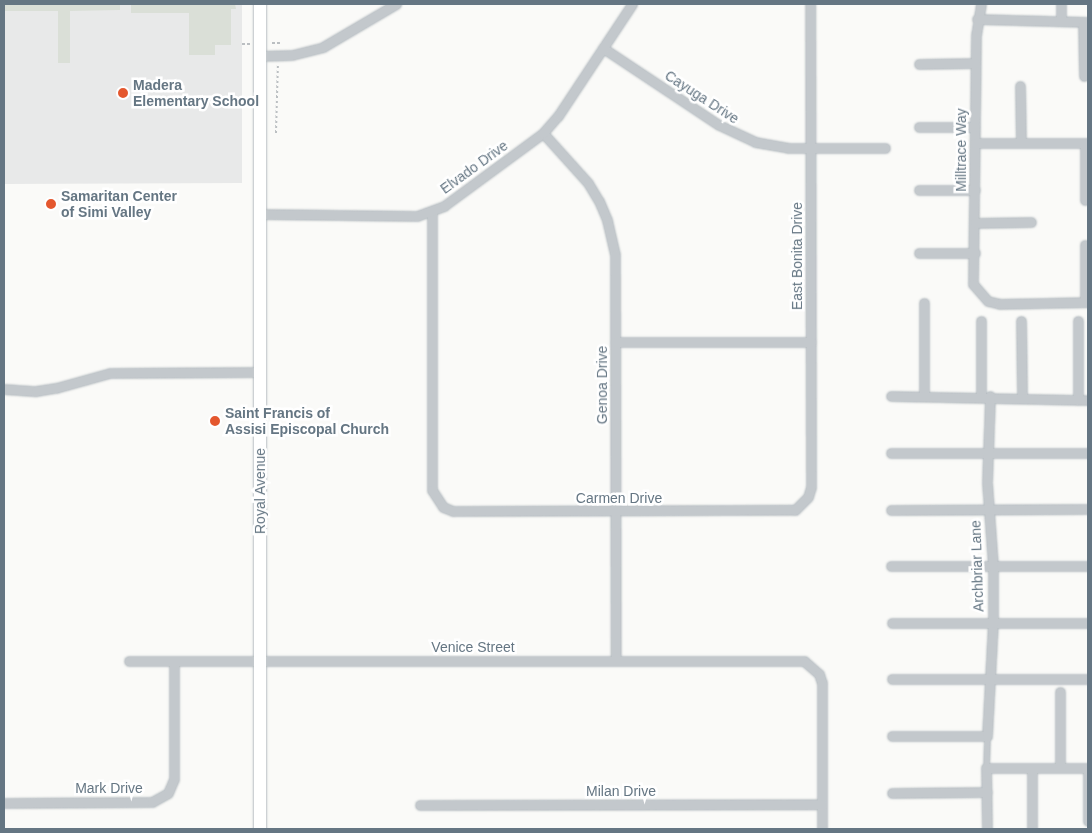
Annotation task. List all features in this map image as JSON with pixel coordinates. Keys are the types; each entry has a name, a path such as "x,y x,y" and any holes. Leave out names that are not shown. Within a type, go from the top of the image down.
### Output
{"main road":[{"name":"Royal Avenue","path":"260,4 260,829"}],"street":[{"path":"260,56 279,56 329,44 396,4"},
{"name":"Elvado Drive","path":"260,214 417,216 432,212 456,199 543,133 558,116 632,4"},
{"name":"East Bonita Drive","path":"802,505 811,487 810,4"},
{"name":"Milltrace Way","path":"981,4 977,19 975,127 976,253 972,275 980,295 1000,304 1087,302"},
{"path":"1061,4 1061,20"},
{"path":"977,19 1086,22 1084,76"},
{"name":"Cayuga Drive","path":"603,48 736,135 772,146 885,148"},
{"path":"919,64 976,63"},
{"path":"1020,86 1021,143"},
{"path":"919,127 975,127"},
{"name":"Genoa Drive","path":"543,133 588,183 608,220 615,256 616,660"},
{"path":"975,143 1086,143 1084,200"},
{"path":"919,190 975,190"},
{"name":"Carmen Drive","path":"432,212 432,490 437,502 453,511 785,512 802,505"},
{"path":"975,222 1030,222"},
{"path":"1085,245 1087,302"},
{"path":"919,254 976,253"},
{"path":"924,304 924,396"},
{"name":"Archbriar Lane","path":"981,321 993,566 993,623 987,736"},
{"path":"1021,321 1022,396"},
{"path":"1078,321 1078,400"},
{"path":"615,342 811,342"},
{"path":"4,389 36,391 56,388 110,373 260,372"},
{"path":"891,396 1022,396 1088,400"},
{"path":"891,453 1087,453"},
{"path":"891,510 1087,509"},
{"path":"891,566 1088,566"},
{"path":"892,623 1088,623"},
{"name":"Venice Street","path":"129,661 796,660 814,668 822,683 822,804"},
{"name":"Mark Drive","path":"4,803 152,802 168,793 174,779 174,661"},
{"path":"892,679 1087,679"},
{"path":"1060,692 1060,768"},
{"path":"892,736 987,736"},
{"path":"987,829 986,768 1088,768 1088,821"},
{"path":"1032,768 1032,829"},
{"path":"892,792 987,792"},
{"path":"822,804 822,829"},
{"name":"Milan Drive","path":"420,805 822,804"}],"lane":[{"path":"986,768 987,736"}],"path":[{"path":"276,133 278,43"}],"shaded area":[{"name":"Madera Elementary School","path":"4,4 242,4 242,183 4,184"},
{"path":"4,4 120,4 120,10 70,11 70,63 58,63 58,11 4,11"},
{"path":"131,4 235,4 236,9 231,9 231,45 215,45 215,55 189,55 189,13 131,13"}],"place":[{"name":"Madera Elementary School","path":"123,93"},
{"name":"Samaritan Center of Simi Valley","path":"51,204"},
{"name":"Saint Francis of Assisi Episcopal Church","path":"215,421"}]}
